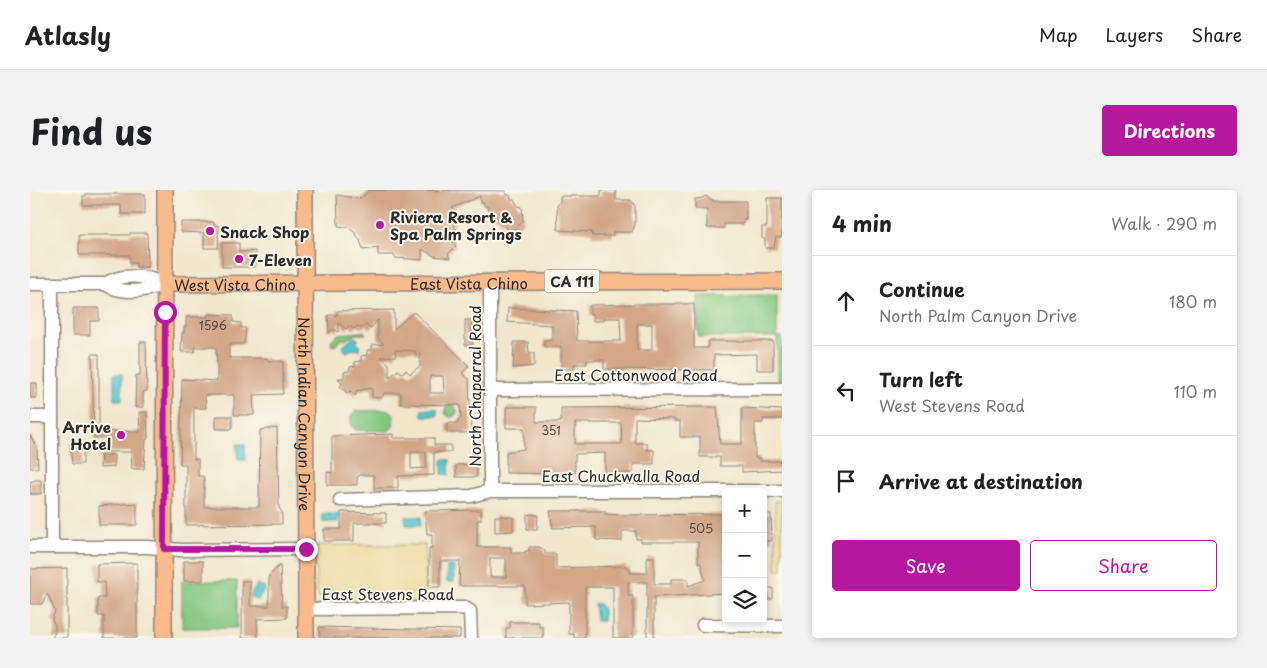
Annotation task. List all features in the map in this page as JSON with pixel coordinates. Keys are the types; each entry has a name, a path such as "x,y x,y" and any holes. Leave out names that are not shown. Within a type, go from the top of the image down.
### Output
{"main road":[{"path":"164,638 165,190"},
{"name":"North Indian Canyon Drive","path":"305,190 306,638"},
{"name":"East Vista Chino","path":"305,282 782,281"},
{"name":"West Vista Chino","path":"165,284 305,282"}],"street":[{"name":"North Chaparral Road","path":"490,281 490,491"},
{"name":"West Vista Chino","path":"30,284 105,284 115,290 149,290 165,284"},
{"path":"52,284 52,546"},
{"name":"East Cottonwood Road","path":"490,390 782,389"},
{"path":"30,416 52,416"},
{"name":"East Chuckwalla Road","path":"340,500 380,500 402,497 466,497 490,491 782,491"},
{"path":"30,546 164,549 306,549"},
{"name":"East Stevens Road","path":"306,609 465,608 470,611 471,638"},
{"path":"703,625 782,626"}],"green space":[{"path":"777,295 777,337 698,337 698,296"},
{"path":"364,331 366,334 356,334 345,340 341,339 335,346 331,345 332,339 339,334"},
{"path":"777,337 782,337 782,381 778,381"},
{"path":"449,405 453,405 457,411 453,417 449,417 445,413 445,409"},
{"path":"389,410 394,414 393,426 389,431 356,430 351,426 351,415 355,411"},
{"path":"182,581 237,581 237,628 182,628"}],"sand":[{"path":"775,501 782,501 782,570 776,570"},
{"path":"316,545 425,545 425,602 322,600 316,592"}],"water":[{"path":"354,337 358,339 357,344 361,346 359,350 353,349 346,352 343,346"},
{"path":"114,374 122,374 122,400 114,400"},
{"path":"422,409 437,409 437,416 422,416"},
{"path":"237,444 245,444 246,460 238,460"},
{"path":"442,460 450,460 449,475 442,474"},
{"path":"322,514 338,514 338,522 323,522"},
{"path":"405,517 421,517 421,525 406,525"},
{"path":"447,566 454,566 454,582 447,582"},
{"path":"257,584 265,588 257,601 250,596"},
{"path":"594,603 599,604 603,609 603,621 596,621"}],"building":[{"name":"Riviera Resort & Spa Palm Springs","path":"369,190 506,191 507,195 514,199 518,206 522,207 523,222 513,230 508,230 503,222 500,222 499,218 495,218 492,210 488,210 487,206 484,206 484,202 480,202 480,196 452,208 456,212 454,215 456,217 454,226 456,229 453,232 456,234 453,242 456,246 448,254 450,258 434,256 422,249 422,260 395,258 394,255 378,255 378,248 363,250 360,240 355,233 348,227 338,226 337,195 361,199"},
{"path":"601,190 616,190 616,200 631,200 635,206 635,225 632,232 613,232 613,236 592,236 592,232 558,230 557,206 560,202 560,196 601,196"},
{"path":"86,194 145,194 145,214 121,214 121,205 83,205 83,196 86,196"},
{"path":"705,196 714,201 746,201 746,220 743,220 743,224 724,224 724,228 707,228 707,209 695,209 695,199"},
{"path":"767,198 782,198 782,237 776,237 774,248 765,248 765,240 762,238 762,227 767,227"},
{"path":"181,222 214,222 214,225 219,226 218,248 204,248 204,233 181,232"},
{"path":"130,233 147,233 148,267 136,267 136,263 130,263 130,255 79,255 79,235 130,235"},
{"name":"7-Eleven","path":"222,243 239,243 239,252 255,251 255,267 222,267"},
{"path":"694,304 694,348 708,348 708,341 773,341 773,370 757,370 757,354 714,355 714,370 604,369 604,360 586,360 587,364 574,364 574,369 561,369 561,347 544,347 544,340 552,340 552,325 507,322 508,308 576,311 577,341 621,341 620,318 603,318 603,321 593,321 593,315 590,315 590,305","holes":["637,324 652,324 652,350 637,350"]},
{"path":"73,308 99,308 99,321 90,321 90,335 73,335"},
{"path":"394,310 394,329 414,312 469,366 462,373 469,379 471,433 447,433 447,423 458,423 458,419 461,419 460,405 401,404 401,393 384,393 382,398 372,397 372,388 356,391 356,396 350,391 348,394 340,386 342,384 338,378 344,378 344,372 349,371 350,367 355,366 355,362 361,361 361,356 367,355 367,350 372,350 372,345 384,344 378,338 378,320 370,329 366,325 362,328 357,326 354,329 349,326 346,329 339,323 338,332 333,329 329,333 328,315 337,315 337,311","holes":["395,350 415,351 415,354 420,353 420,366 410,374 406,370 402,373 398,370 389,378 389,364 381,357 396,356","430,376 443,376 444,393 430,393"]},
{"path":"208,314 233,315 233,322 241,323 241,328 246,328 244,344 229,344 229,358 266,358 269,361 283,361 283,394 253,395 254,415 234,415 234,395 205,395 206,408 194,408 194,459 198,459 198,476 203,476 204,479 204,507 259,507 260,430 277,428 279,508 282,512 282,524 186,525 186,464 180,464 182,379 217,381 217,364 216,347 195,347 195,352 181,352 182,333 184,333 184,327 186,327 186,317 208,317"},
{"path":"465,320 472,320 472,345 465,345"},
{"path":"140,342 146,342 147,391 143,392 143,407 135,408 136,375 140,375"},
{"path":"514,342 528,342 529,353 534,353 534,366 513,368"},
{"path":"92,354 99,354 99,431 140,432 139,413 147,412 148,439 146,439 144,469 132,469 131,452 108,452 108,438 94,438"},
{"path":"30,383 37,383 37,398 30,398"},
{"path":"506,407 536,407 536,422 561,422 561,408 717,407 720,444 742,444 742,408 782,410 782,419 763,419 763,423 755,423 755,458 760,458 760,461 782,461 782,470 742,472 742,466 720,466 720,457 700,457 700,437 680,437 680,421 674,421 674,419 635,418 635,443 647,443 647,450 654,450 654,464 633,464 633,473 605,473 605,453 575,454 575,474 506,473 506,452 524,449 524,428 506,428","holes":["575,423 621,423 622,444 575,444"]},
{"path":"216,416 232,416 232,429 216,429"},
{"path":"393,434 393,438 434,438 434,445 451,445 451,452 434,452 434,475 398,476 398,488 374,488 374,475 360,475 357,477 357,485 327,485 327,472 332,473 332,436","holes":["411,452 426,452 426,468 411,469"]},
{"path":"30,435 37,448 38,468 30,468"},
{"path":"70,443 87,443 87,453 83,453 83,464 72,464"},
{"path":"101,455 114,455 114,467 100,468"},
{"path":"477,464 477,477 456,477 456,465"},
{"path":"41,480 41,494 30,494 30,482"},
{"path":"137,503 137,525 99,525 99,506"},
{"path":"481,510 481,520 477,520 477,547 511,547 511,553 525,553 525,551 529,551 529,547 540,547 545,551 545,554 556,554 556,568 626,566 626,568 630,568 630,573 647,573 647,557 654,557 654,584 671,584 671,579 688,579 688,586 705,580 701,563 698,563 698,542 641,542 641,539 636,539 636,531 622,531 622,541 596,540 596,527 553,528 550,511 605,511 605,514 624,515 722,514 722,593 654,597 654,638 647,638 647,582 628,582 628,596 633,596 633,638 613,638 613,587 585,587 585,638 574,638 574,634 569,634 569,602 525,604 525,586 459,586 460,561 440,561 440,587 429,587 429,548 432,548 432,534 427,534 425,511","holes":["490,558 506,558 506,577 490,577"]},
{"path":"341,512 386,513 386,523 354,523 354,541 324,541 324,529 341,529"},
{"path":"767,514 771,514 772,541 767,541"},
{"path":"527,515 538,515 537,529 527,529"},
{"path":"495,516 513,517 513,531 495,532"},
{"path":"184,561 203,561 203,581 184,581"},
{"path":"137,563 137,638 104,638 104,616 98,616 98,598 105,598 104,582 97,582 97,564"},
{"path":"280,565 282,606 287,606 287,618 257,619 258,638 242,638 242,581 250,581 250,606 269,606 269,576"},
{"path":"67,568 67,638 52,638 55,632 55,625 52,620 55,611 47,593 42,604 30,604 30,569"},
{"path":"767,588 773,588 773,599 767,599"},
{"path":"510,622 539,622 539,627 543,627 543,638 506,638 506,628 510,628"},
{"path":"319,627 460,630 460,638 320,638"}],"place":[{"name":"Riviera Resort & Spa Palm Springs","path":"380,225"},
{"name":"Snack Shop","path":"210,231"},
{"name":"7-Eleven","path":"239,259"},
{"name":"Arrive Hotel","path":"121,435"}],"route":[{"path":"165,312 164,549 306,549"}]}
